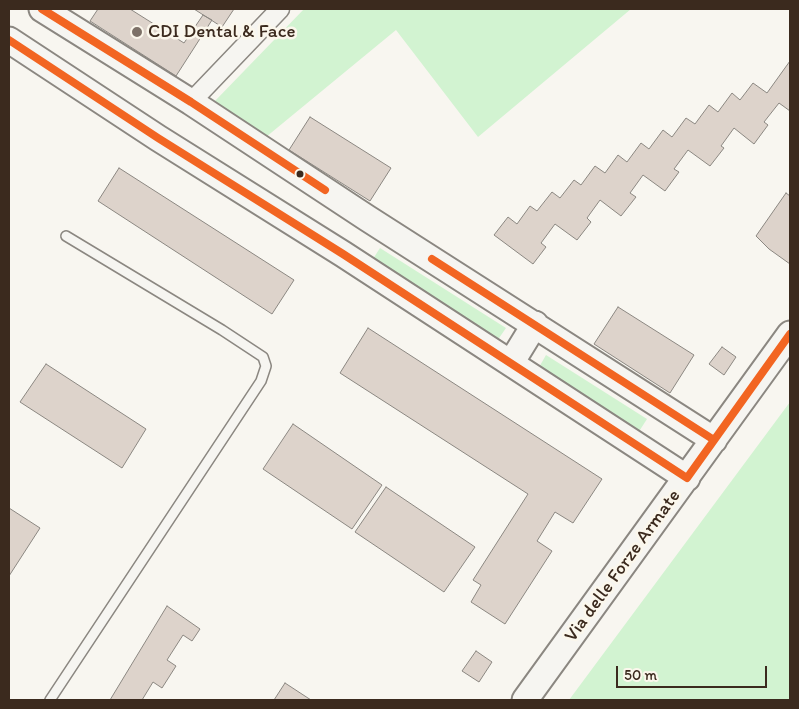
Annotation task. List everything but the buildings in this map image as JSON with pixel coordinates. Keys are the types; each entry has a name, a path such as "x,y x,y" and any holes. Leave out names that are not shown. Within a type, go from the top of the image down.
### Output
{"street":[{"path":"42,9 191,102 380,226 714,440"},
{"path":"191,102 280,9"},
{"path":"9,40 158,138 344,254 687,478"},
{"path":"511,363 535,324"},
{"name":"Via delle Forze Armate","path":"525,700 790,334"}],"lane":[{"path":"50,700 261,381 266,366 263,357 222,330 66,236"}],"green space":[{"path":"304,9 631,9 478,137 396,30 266,137 214,102"},
{"path":"380,248 506,328 497,341 371,262"},
{"path":"546,355 647,419 638,433 538,369"},
{"path":"790,402 790,700 569,700"}],"transit line":[{"path":"42,9 191,102 325,190"},
{"path":"9,40 687,478 790,334"},
{"path":"432,259 714,440"}],"place":[{"name":"CDI Dental & Face","path":"137,32"}]}
